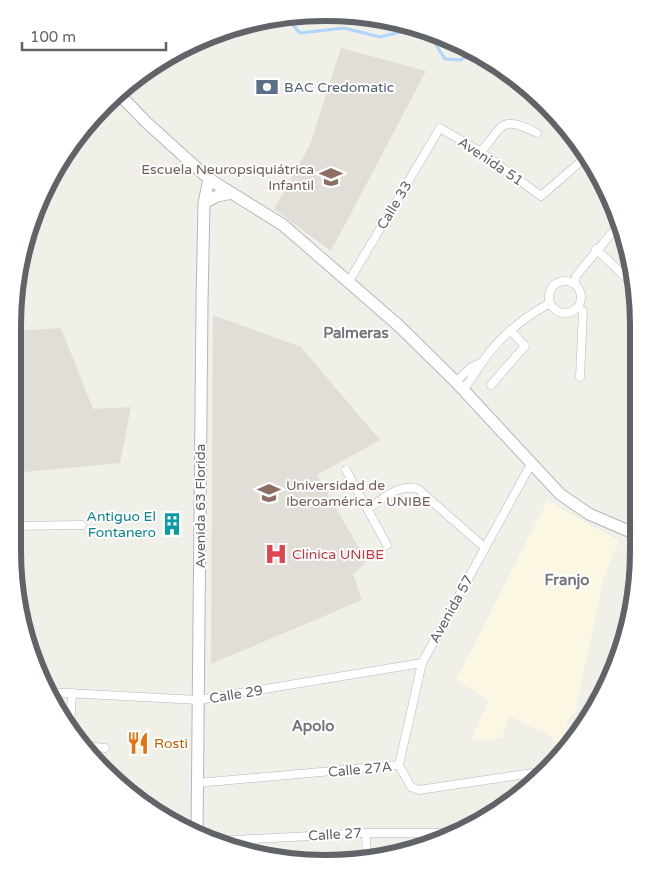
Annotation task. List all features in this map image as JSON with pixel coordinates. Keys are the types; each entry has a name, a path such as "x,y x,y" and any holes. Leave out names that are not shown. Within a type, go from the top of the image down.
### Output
{"main road":[{"path":"124,98 146,122 209,179 284,225 349,281 459,386 560,494 589,514 630,532"},
{"name":"Avenida 63 Florida","path":"197,826 204,203 209,179"},
{"path":"204,203 217,196 232,193"}],"street":[{"path":"481,152 502,126 508,123 516,122 537,133"},
{"name":"Avenida 51","path":"440,128 481,152 542,196 578,164"},
{"name":"Calle 33","path":"349,281 440,128"},
{"path":"578,307 580,292 575,284 576,276 596,249 614,230"},
{"path":"596,249 626,276"},
{"path":"575,284 564,281 553,286 550,291 550,303 556,311 566,314 578,307"},
{"path":"459,386 470,368 482,362 510,330 529,315 550,303"},
{"path":"578,307 583,311 580,377"},
{"path":"491,385 525,346 510,330"},
{"name":"Avenida 57","path":"399,765 422,663 531,464"},
{"path":"346,470 369,508 387,546"},
{"path":"369,508 395,491 411,487 418,490 485,548"},
{"path":"21,526 82,525"},
{"name":"Calle 29","path":"57,692 198,700 422,663"},
{"path":"71,716 72,693"},
{"path":"93,747 105,748"},
{"name":"Calle 27A","path":"197,783 399,765 411,787 420,790 533,773"},
{"path":"366,833 367,852"},
{"name":"Calle 27","path":"229,839 366,833 439,833"}],"shaded area":[{"name":"Escuela Neuropsiquiátrica Infantil","path":"341,48 426,71 331,251 274,209 310,145"},
{"name":"Universidad de Iberoamérica - UNIBE","path":"213,315 301,347 380,440 317,475 367,562 353,574 362,600 211,664"},
{"path":"61,328 93,409 131,407 120,463 21,472 21,330"},
{"path":"547,501 619,541 604,577 575,713 568,719 566,738 555,750 552,736 509,716 502,738 481,741 472,737 489,700 456,680"}],"waterway":[{"path":"291,23 300,33 344,28 380,37 402,32"},
{"path":"433,41 445,59 460,60 467,56"}],"place":[{"name":"BAC Credomatic","path":"267,87"},
{"name":"Escuela Neuropsiquiátrica Infantil","path":"331,177"},
{"name":"Universidad de Iberoamérica - UNIBE","path":"269,493"},
{"name":"Antiguo El Fontanero","path":"172,524"},
{"name":"Clínica UNIBE","path":"276,554"},
{"name":"Rosti","path":"138,743"}],"district":[{"name":"Palmeras","path":"356,333"},
{"name":"Franjo","path":"567,580"},
{"name":"Apolo","path":"313,726"}]}
